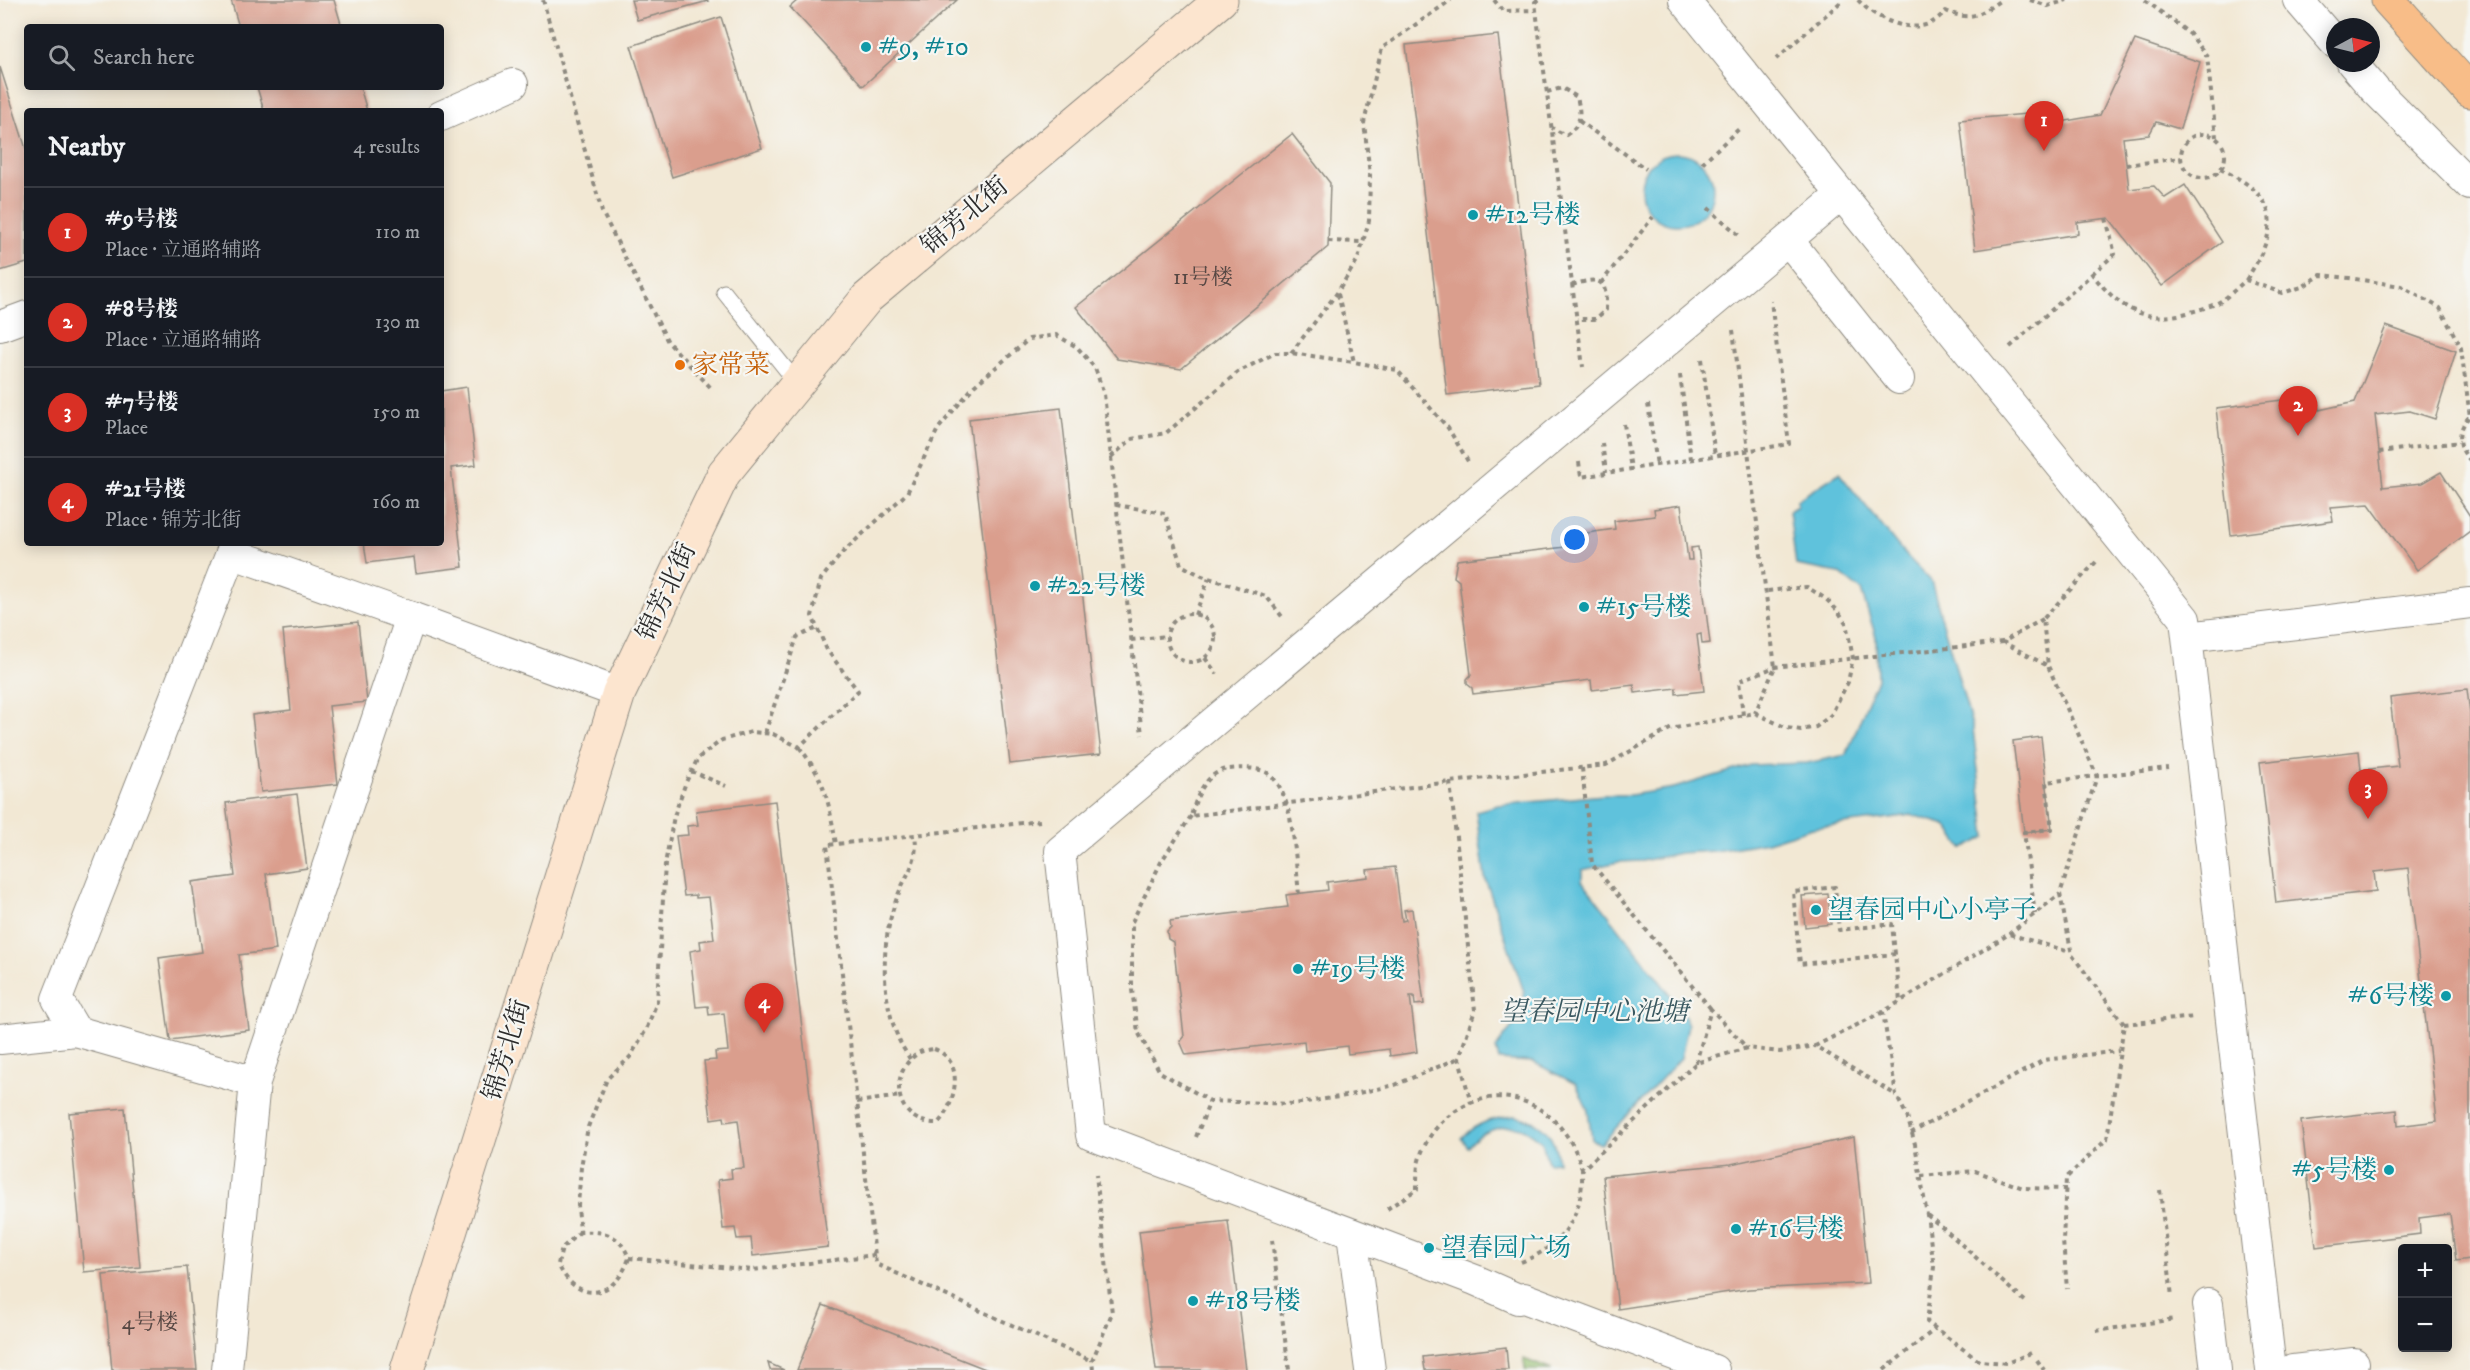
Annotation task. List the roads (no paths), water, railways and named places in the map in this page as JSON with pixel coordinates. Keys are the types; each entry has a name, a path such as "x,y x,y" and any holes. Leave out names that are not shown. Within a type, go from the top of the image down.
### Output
{"main road":[{"path":"2388,0 2470,91"}],"street":[{"name":"锦芳北街","path":"407,1370 619,693 724,473 867,297 1221,0"},
{"path":"1684,0 2185,620 2271,1370"},
{"path":"2298,0 2326,33"},
{"path":"2360,72 2470,185"},
{"path":"444,115 513,84"},
{"path":"1714,1370 1524,1298 1518,1299 1475,1280 1091,1135 1060,851 1841,195"},
{"path":"1776,249 1899,379"},
{"path":"0,326 24,317"},
{"path":"76,1031 57,999 233,548 411,617 619,693"},
{"path":"2188,638 2470,603"},
{"path":"228,1370 255,1082 411,617"},
{"path":"0,1039 76,1031 255,1082"},
{"path":"1352,1234 1370,1370"},
{"path":"2208,1305 2216,1370"},
{"path":"2294,1370 2354,1363"}],"lane":[{"path":"724,292 797,383"}],"water":[{"path":"1684,153 1703,163 1711,175 1713,189 1711,203 1703,215 1691,223 1670,225 1651,215 1643,203 1641,182 1651,163 1663,155"},
{"name":"望春园中心池塘","path":"1839,473 1903,552 1931,581 1973,729 1986,837 1963,849 1946,825 1912,815 1812,828 1767,842 1715,851 1680,853 1642,861 1618,862 1582,870 1582,881 1682,1010 1688,1025 1681,1058 1601,1144 1592,1140 1588,1111 1576,1084 1533,1062 1499,1060 1496,1048 1519,1018 1524,992 1485,878 1476,811 1498,805 1604,795 1631,795 1674,788 1751,765 1807,763 1846,755 1877,679 1876,637 1861,590 1839,573 1796,565 1789,511 1797,506 1797,500"},
{"path":"1515,1116 1525,1118 1546,1131 1554,1144 1558,1162 1548,1163 1542,1142 1521,1128 1507,1127 1492,1130 1478,1137 1468,1147 1461,1138 1473,1128 1486,1122"}],"place":[{"name":"#9, #10","path":"866,47"},
{"name":"#9号楼","path":"2044,151"},
{"name":"#12号楼","path":"1473,215"},
{"name":"家常菜","path":"680,365"},
{"name":"#8号楼","path":"2298,436"},
{"name":"#22号楼","path":"1035,586"},
{"name":"#15号楼","path":"1584,607"},
{"name":"#7号楼","path":"2368,819"},
{"name":"望春园中心小亭子","path":"1816,910"},
{"name":"#19号楼","path":"1298,969"},
{"name":"#6号楼","path":"2446,996"},
{"name":"#21号楼","path":"764,1033"},
{"name":"#5号楼","path":"2389,1170"},
{"name":"#16号楼","path":"1736,1229"},
{"name":"望春园广场","path":"1429,1248"},
{"name":"#18号楼","path":"1193,1301"}]}
